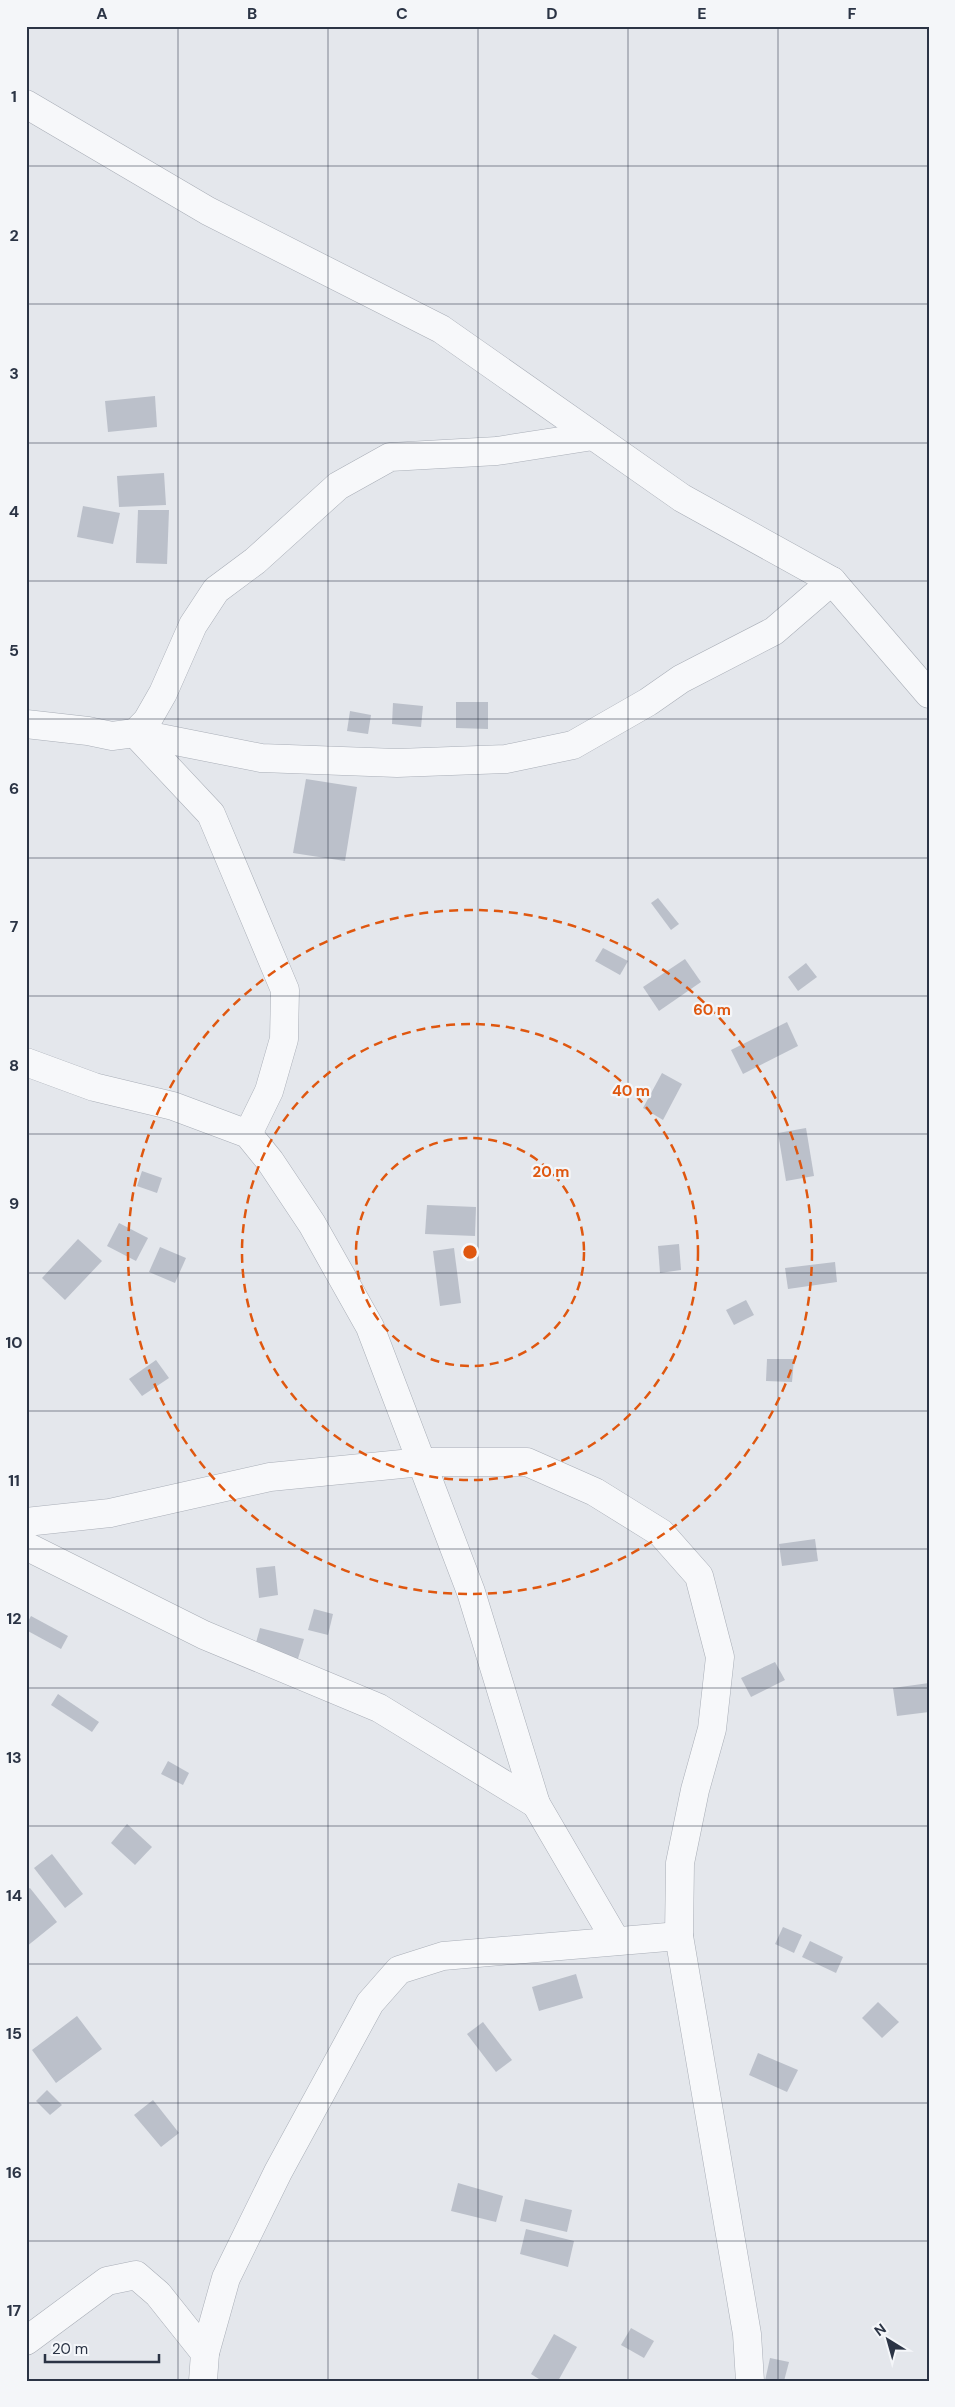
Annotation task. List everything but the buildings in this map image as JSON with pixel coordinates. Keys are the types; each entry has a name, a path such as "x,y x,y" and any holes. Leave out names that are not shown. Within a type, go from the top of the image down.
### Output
{"street":[{"path":"26,104 208,211 440,328 682,498 832,581 929,694"},
{"path":"135,733 147,721 163,693 193,626 216,590 255,561 338,486 390,457 497,451 593,436"},
{"path":"26,724 88,731 112,736 135,733 261,758 378,762 506,758 573,745 648,702 681,679 774,631 832,581"},
{"path":"135,733 211,814 285,990 284,1039 269,1091 248,1134"},
{"path":"26,1062 94,1088 173,1106 248,1134 270,1161 312,1224 370,1327 471,1592 536,1804 616,1940"},
{"path":"26,1522 110,1514 270,1477 422,1462 527,1462 595,1492 661,1533 699,1576 720,1657 712,1729 695,1790 680,1862 679,1936 747,2334 750,2381"},
{"path":"26,1546 204,1635 379,1708 536,1804"},
{"path":"203,2381 205,2353 226,2278 278,2172 370,2003 399,1970 443,1956 679,1936"},
{"path":"26,2341 107,2282 136,2275 158,2294 205,2353"}]}
